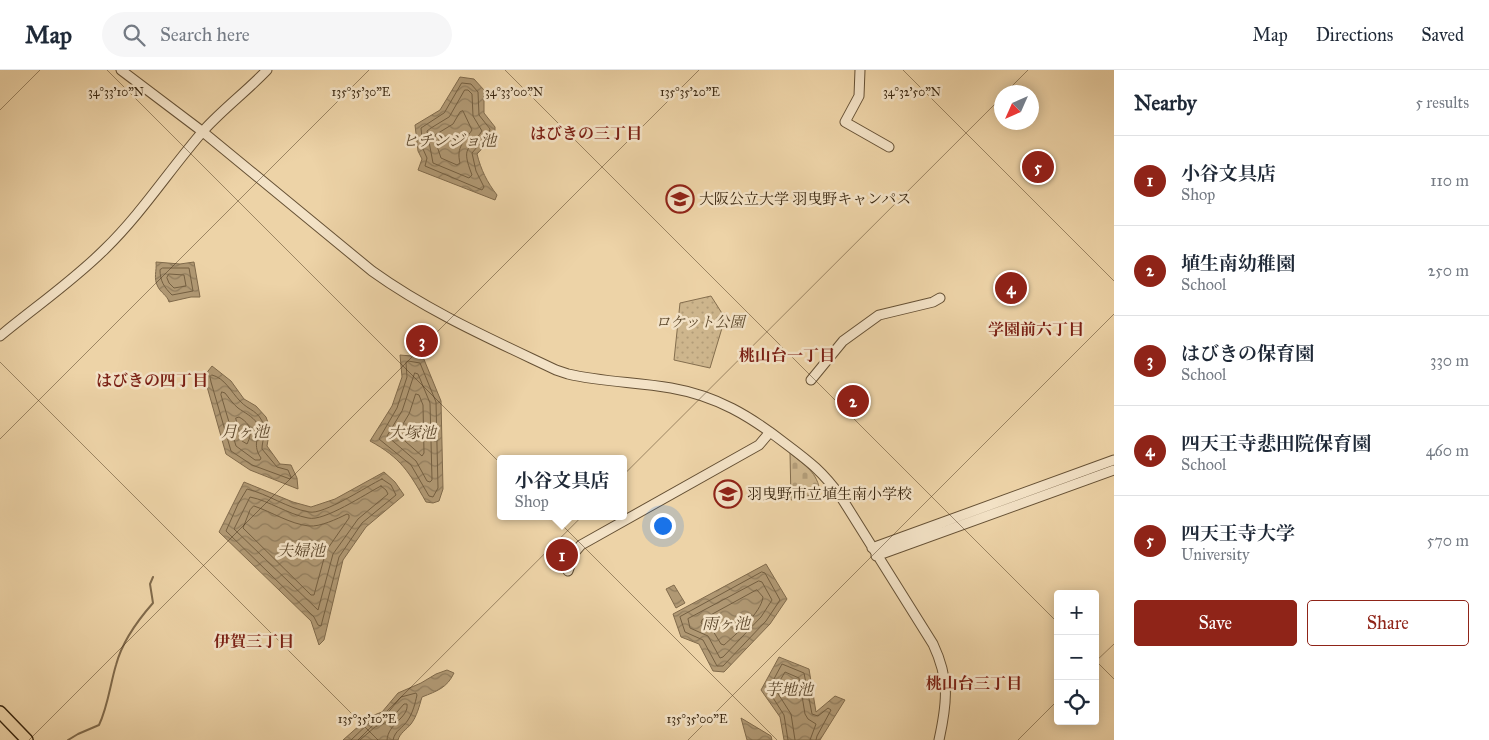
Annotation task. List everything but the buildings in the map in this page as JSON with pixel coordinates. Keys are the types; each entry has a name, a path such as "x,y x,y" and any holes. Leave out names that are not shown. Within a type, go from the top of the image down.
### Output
{"main road":[{"path":"0,712 27,740"}],"street":[{"path":"121,70 203,132 396,289 437,312 562,372 583,378 672,388 703,396 741,412 814,465 841,497 933,644 940,659 945,676 946,706 939,740"},
{"path":"0,336 68,283 106,249 125,229 220,113 268,70"},
{"path":"860,70 859,96 845,122 890,147"},
{"path":"811,380 840,345 879,315 933,302 940,298"},
{"path":"627,519 759,445 770,432"},
{"path":"874,552 1114,460"},
{"path":"874,552 1114,470"},
{"path":"568,570 575,552 581,545 626,520"}],"green space":[{"name":"ロケット公園","path":"711,296 725,318 710,368 674,360 680,303"},
{"path":"790,453 814,475 820,493 791,500"}],"water":[{"name":"ヒチンジョ池","path":"460,77 474,79 484,90 484,113 495,127 495,135 477,154 485,176 497,195 495,200 418,170 422,159 418,151 415,125 440,110"},
{"path":"156,262 180,264 194,262 200,297 169,302 159,289 155,278"},
{"name":"大塚池","path":"400,355 423,357 441,401 443,489 439,501 433,503 426,502 409,474 397,460 370,441 392,406 402,377"},
{"name":"月ヶ池","path":"212,366 231,381 244,399 256,406 266,417 270,428 267,446 280,464 291,465 297,478 298,489 250,470 226,454 206,383 205,375"},
{"name":"夫婦池","path":"384,472 395,482 404,495 366,527 343,560 324,640 319,645 311,621 219,532 244,482 293,502 311,507 335,499"},
{"name":"雨ヶ池","path":"766,564 787,599 770,624 724,672 713,671 699,644 681,637 673,614"},
{"path":"674,585 685,603 676,608 666,589"},
{"name":"芋地池","path":"779,657 809,669 816,712 835,696 845,700 820,740 784,740 780,717 761,690"},
{"path":"447,670 454,673 451,678 441,688 422,697 415,718 398,740 343,740 369,717 382,712 398,693"},
{"name":"芋地池","path":"741,718 771,736 772,740 747,740"}],"waterway":[{"path":"68,740 99,725 122,648 136,624 153,603 150,584 153,577"}],"place":[{"name":"四天王寺大学","path":"1038,167"},
{"name":"大阪公立大学 羽曳野キャンパス","path":"680,199"},
{"name":"四天王寺悲田院保育園","path":"1011,288"},
{"name":"はびきの保育園","path":"422,341"},
{"name":"埴生南幼稚園","path":"853,401"},
{"name":"羽曳野市立埴生南小学校","path":"728,494"},
{"name":"小谷文具店","path":"562,555"}],"district":[{"name":"はびきの三丁目","path":"586,133"},
{"name":"学園前六丁目","path":"1036,329"},
{"name":"桃山台一丁目","path":"787,355"},
{"name":"はびきの四丁目","path":"152,380"},
{"name":"伊賀三丁目","path":"254,641"},
{"name":"桃山台三丁目","path":"974,683"}]}
